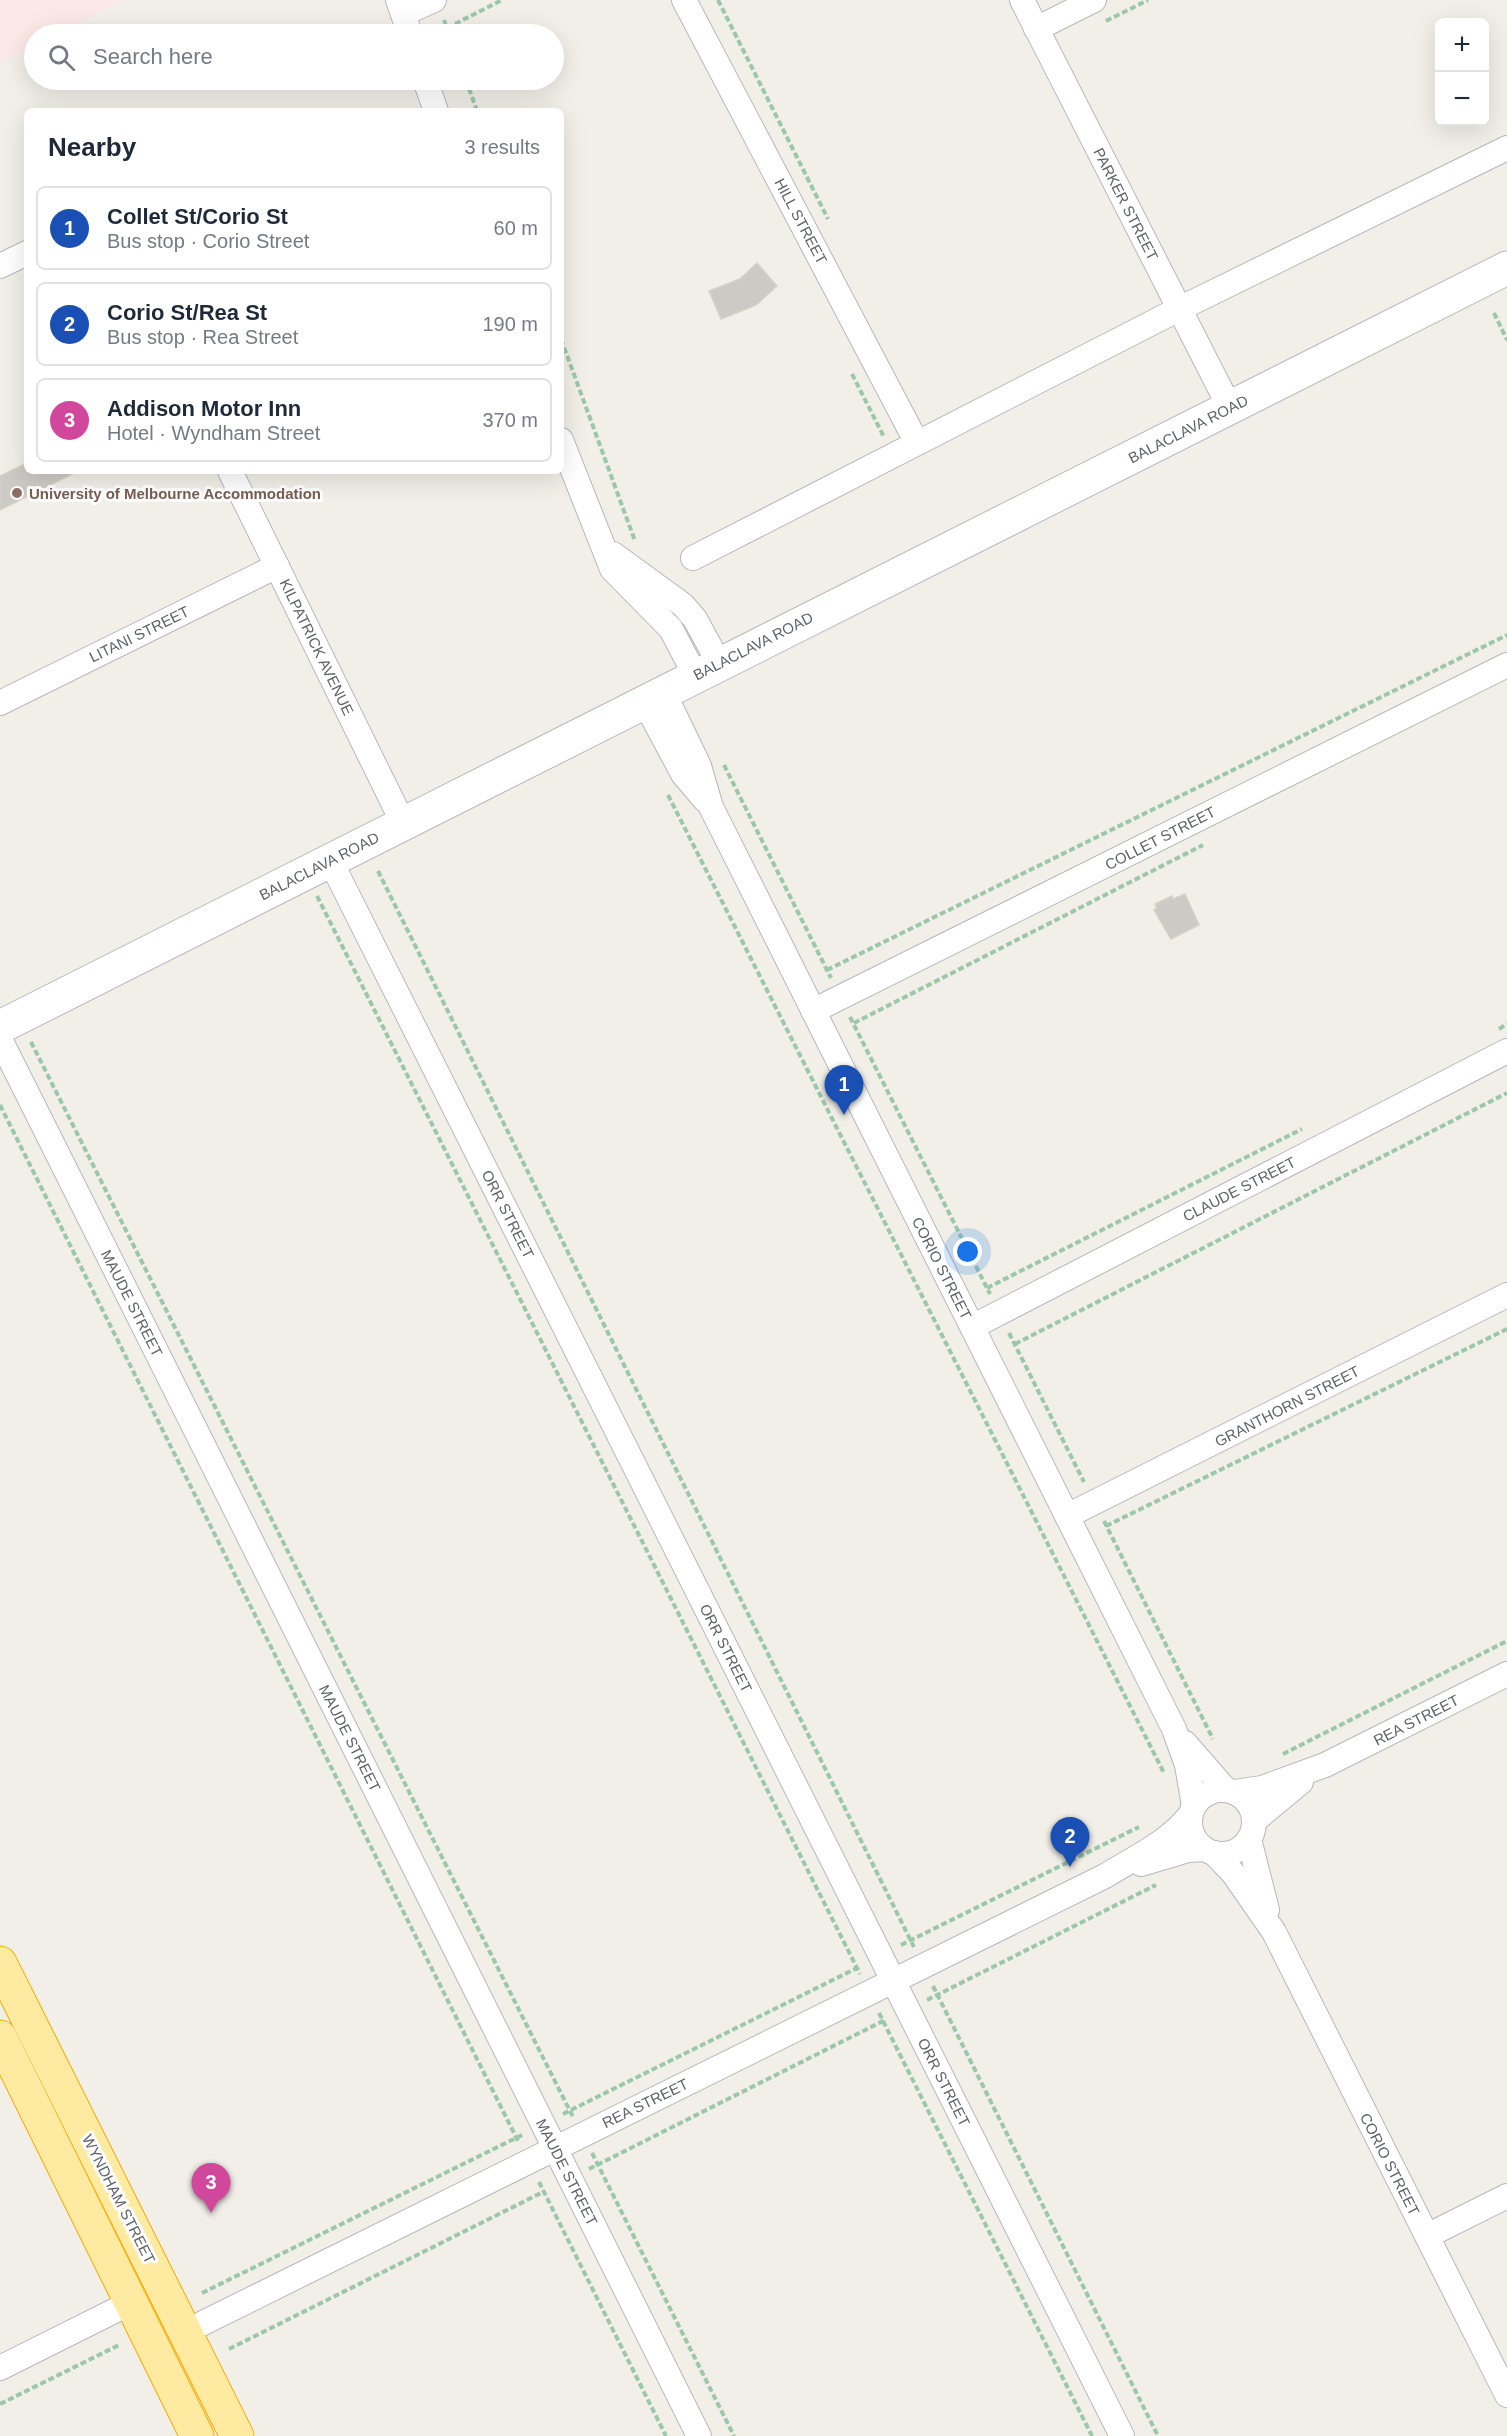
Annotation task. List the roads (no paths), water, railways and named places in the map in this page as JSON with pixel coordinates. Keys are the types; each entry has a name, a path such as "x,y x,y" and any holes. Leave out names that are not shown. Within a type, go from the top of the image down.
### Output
{"highway":[{"name":"WYNDHAM STREET","path":"0,1963 237,2436"},
{"path":"0,2037 132,2302 137,2345 197,2436"},
{"path":"132,2302 163,2288"},
{"path":"137,2345 185,2332"}],"main road":[{"name":"BALACLAVA ROAD","path":"0,1028 653,696 1507,268"}],"street":[{"path":"404,16 434,0"},
{"name":"HILL STREET","path":"684,0 917,443"},
{"name":"PARKER STREET","path":"1022,0 1230,408"},
{"path":"1036,29 1094,0"},
{"path":"429,90 435,108"},
{"path":"693,558 1179,309 1507,148"},
{"path":"0,266 24,254"},
{"path":"564,448 612,569 707,669"},
{"name":"KILPATRICK AVENUE","path":"231,474 403,823"},
{"name":"LITANI STREET","path":"0,703 277,566"},
{"name":"COLLET STREET","path":"813,1011 1507,665"},
{"name":"CORIO STREET","path":"653,696 699,766 711,807 1174,1729 1187,1765 1192,1811"},
{"name":"ORR STREET","path":"330,860 1122,2436"},
{"name":"MAUDE STREET","path":"0,1039 699,2436"},
{"name":"CLAUDE STREET","path":"972,1327 1507,1052"},
{"name":"GRANTHORN STREET","path":"1067,1516 1507,1295"},
{"name":"REA STREET","path":"1230,1791 1262,1788 1325,1765 1507,1674"},
{"name":"CORIO STREET","path":"1174,1729 1230,1791"},
{"name":"REA STREET","path":"1251,1830 1285,1792 1325,1765"},
{"path":"1230,1791 1248,1803 1251,1830 1234,1851 1210,1851 1192,1835 1192,1811 1207,1793 1230,1791"},
{"name":"REA STREET","path":"185,2332 1105,1876 1181,1826 1192,1811"},
{"name":"CORIO STREET","path":"1251,1830 1253,1863 1274,1932"},
{"name":"CORIO STREET","path":"1210,1851 1233,1873 1274,1932 1507,2395"},
{"name":"REA STREET","path":"1105,1876 1161,1857 1210,1851"},
{"path":"1427,2236 1507,2196"},
{"path":"0,2368 132,2302"}],"place":[{"name":"University of Melbourne Accommodation","path":"17,493"},
{"name":"Collet St/Corio St","path":"844,1115"},
{"name":"Corio St/Rea St","path":"1070,1867"},
{"name":"Addison Motor Inn","path":"211,2213"}]}
